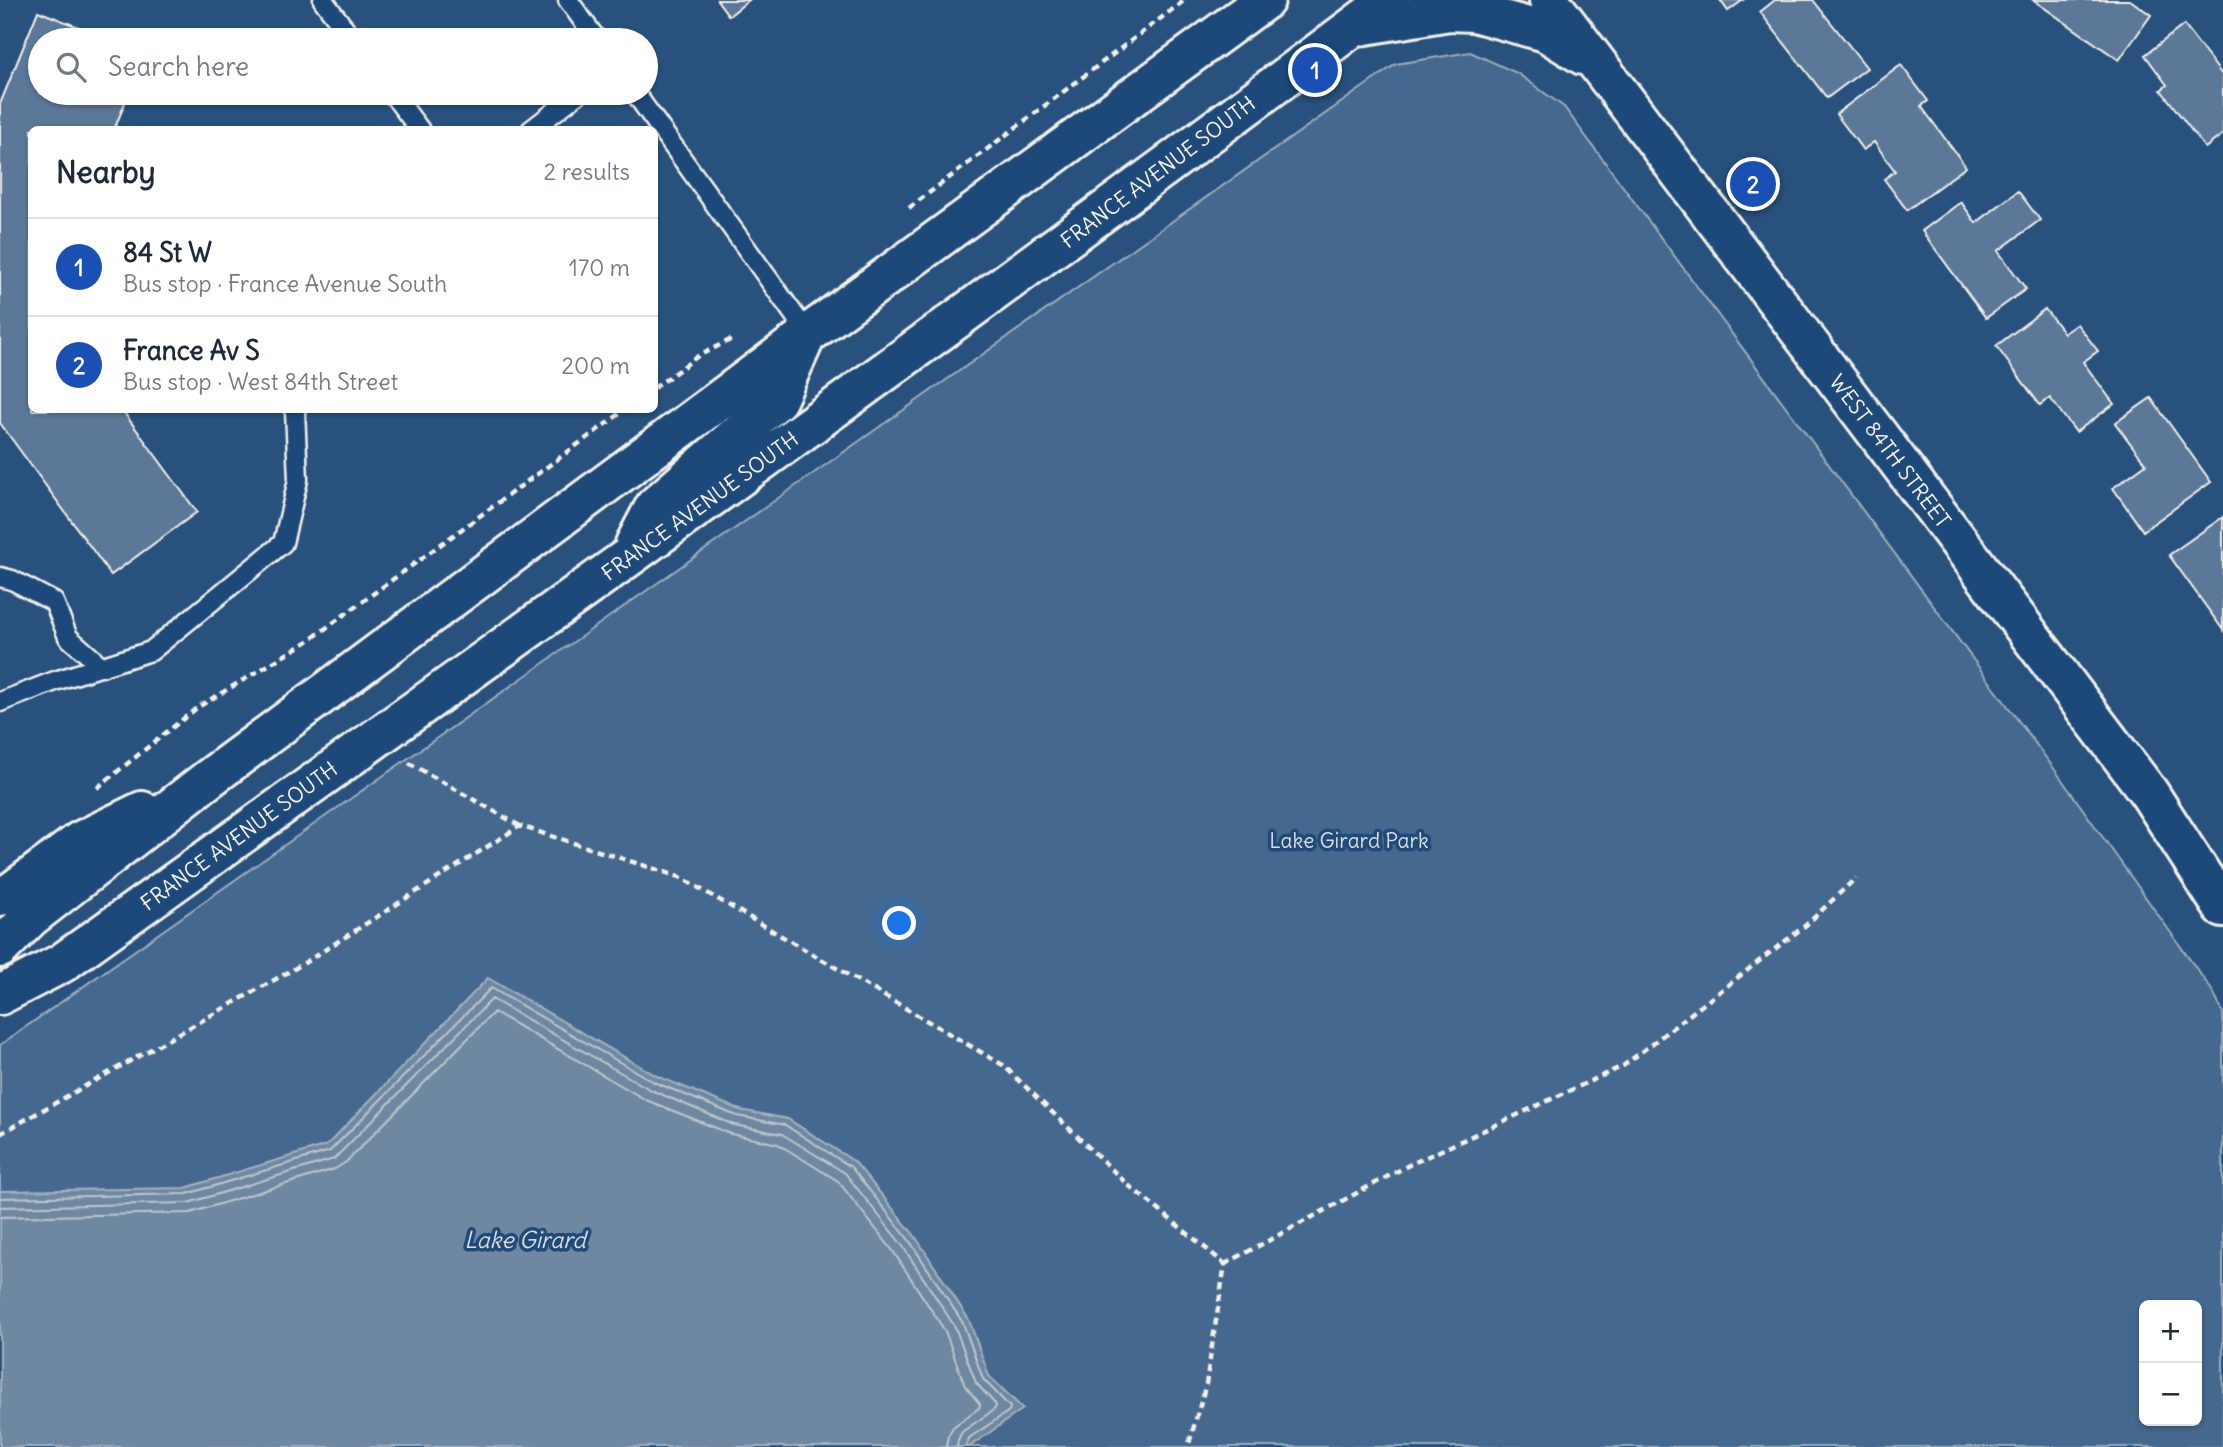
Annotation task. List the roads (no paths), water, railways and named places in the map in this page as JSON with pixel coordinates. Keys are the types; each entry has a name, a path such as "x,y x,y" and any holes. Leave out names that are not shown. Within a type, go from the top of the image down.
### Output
{"main road":[{"path":"1210,41 1241,0"},
{"path":"0,948 30,918 207,780 808,334 1265,0"},
{"name":"FRANCE AVENUE SOUTH","path":"0,995 62,962 628,558 1073,235 1389,0"},
{"name":"WEST 84TH STREET","path":"1549,0 2142,783 2223,908"},
{"path":"1354,27 1449,11 1474,12 1546,32 1598,65"},
{"path":"628,558 654,506 777,400 808,334"},
{"path":"0,896 10,893 80,841 207,780"}],"lane":[{"path":"323,0 344,28"},
{"path":"568,0 588,28"},
{"path":"401,105 417,126"},
{"path":"536,126 563,105"},
{"path":"644,105 808,334"},
{"path":"0,702 55,681 151,651 283,543 298,480 295,413"},
{"path":"0,577 12,580 54,602 68,637 102,667"}],"water":[{"name":"Lake Girard","path":"488,978 657,1076 740,1110 788,1119 855,1162 915,1236 969,1320 989,1376 1023,1409 969,1447 0,1447 0,1191 185,1188 327,1145"}],"place":[{"name":"84 St W","path":"1315,70"},
{"name":"France Av S","path":"1753,184"}],"park label":[{"name":"Lake Girard Park","path":"1349,840"}]}
